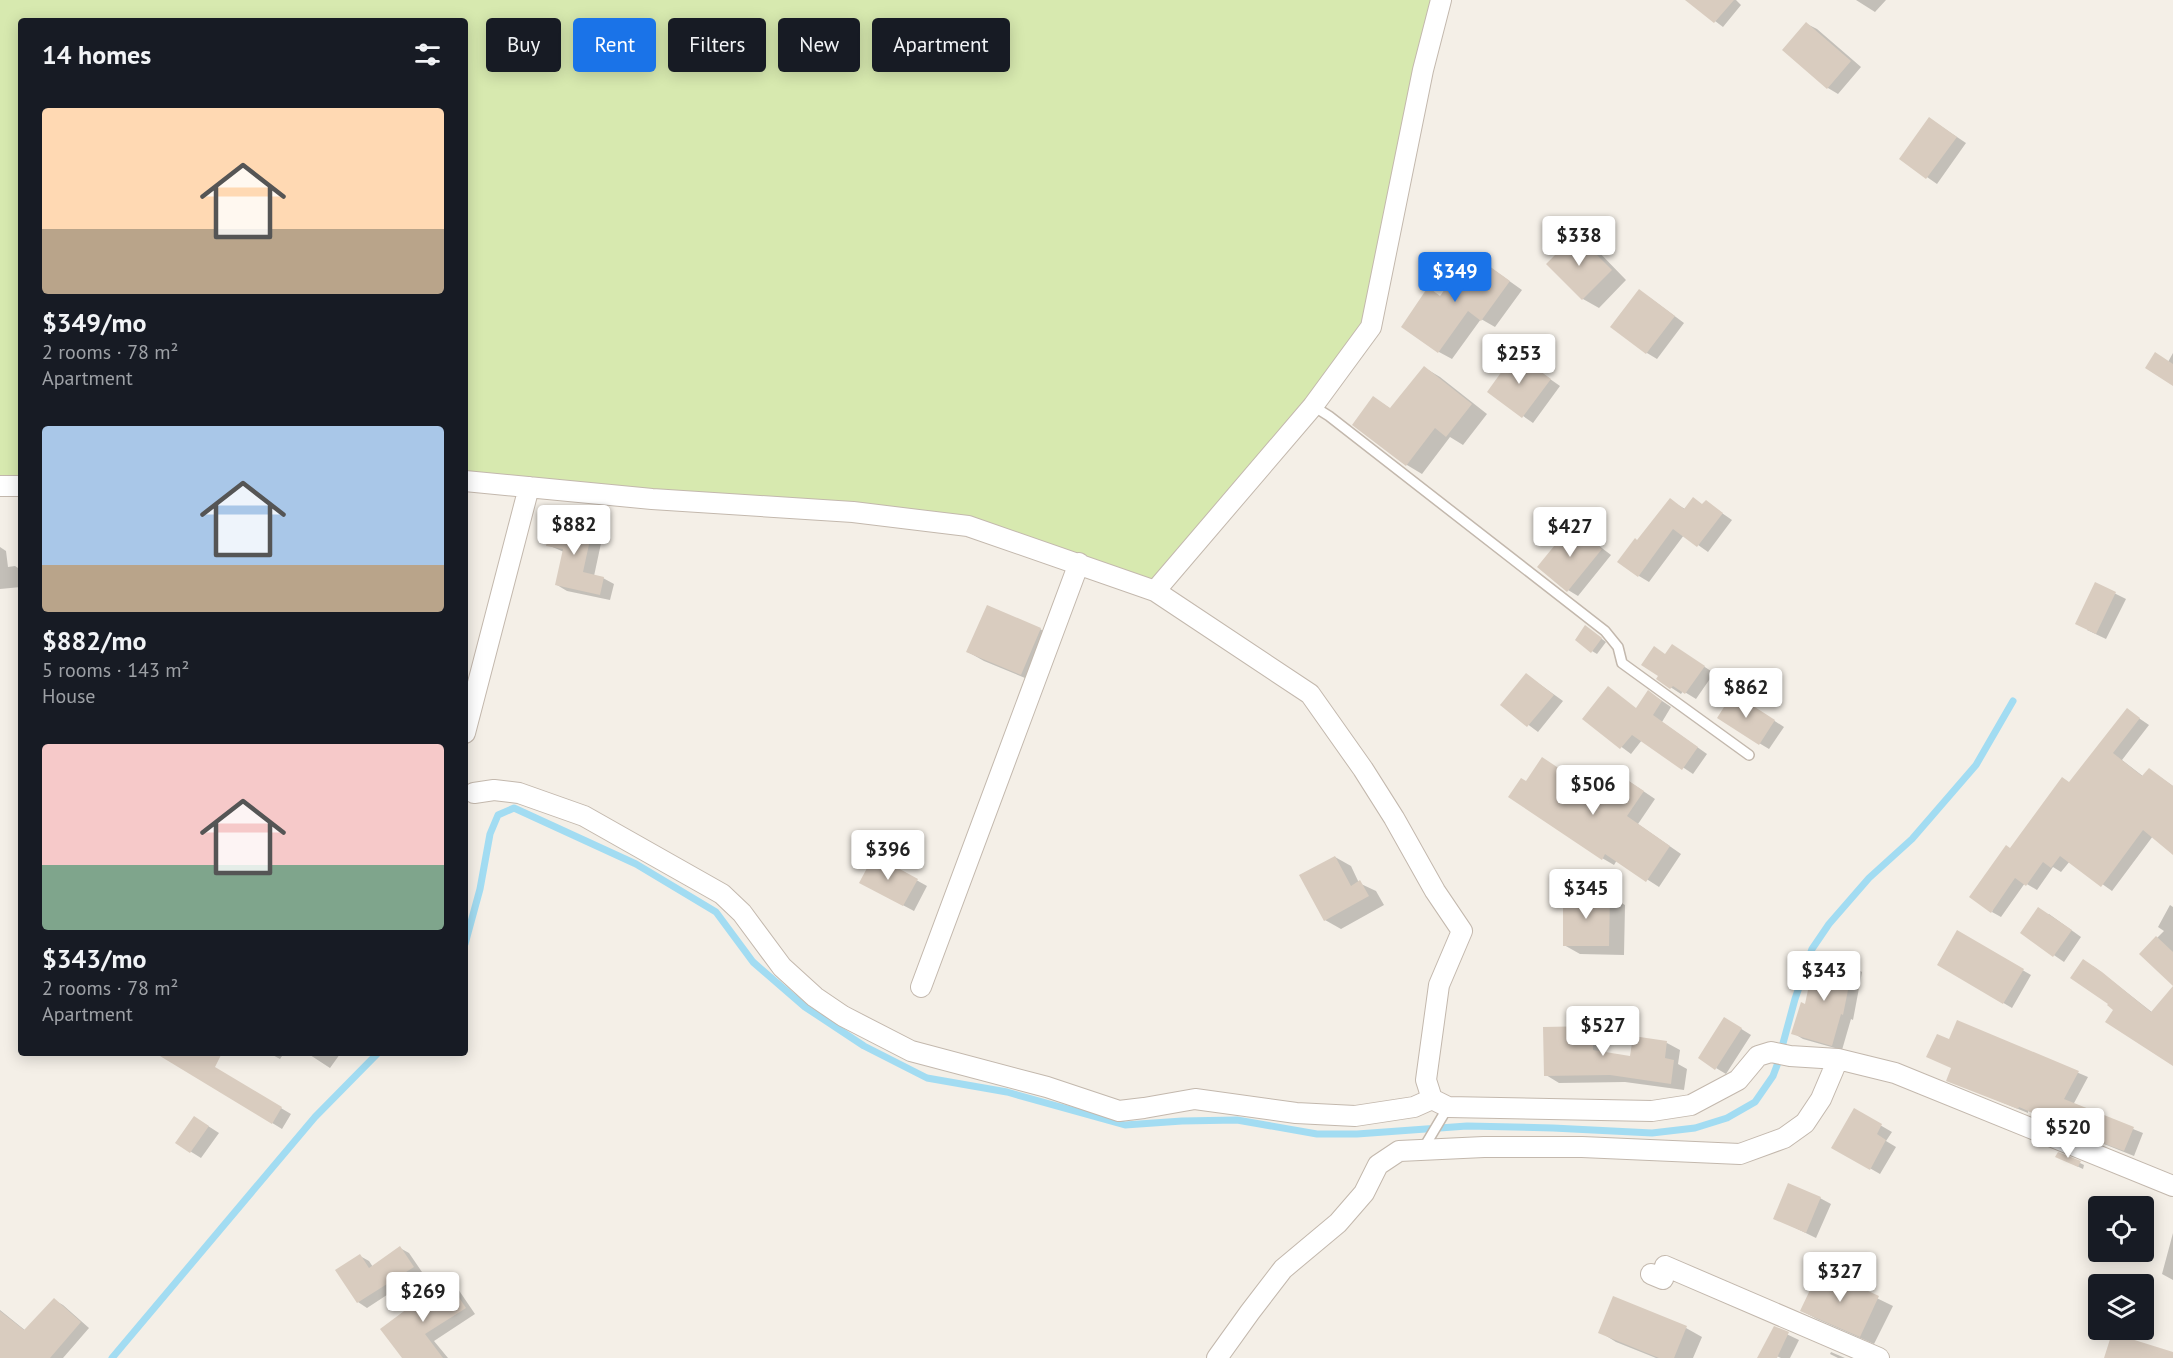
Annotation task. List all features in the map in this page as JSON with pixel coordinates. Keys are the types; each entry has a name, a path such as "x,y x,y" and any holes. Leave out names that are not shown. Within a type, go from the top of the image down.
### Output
{"street":[{"path":"1155,591 1313,406 1371,327 1423,70 1441,0"},
{"path":"468,481 652,500 853,512 968,526 1155,591 1310,694 1363,769 1394,818 1434,891 1462,931 1439,985 1426,1080 1440,1103"},
{"path":"0,486 18,486"},
{"path":"468,722 530,487"},
{"path":"921,987 1079,564"},
{"path":"474,793 494,790 519,793 584,816 722,894 742,913 782,967 815,997 843,1016 911,1052 1047,1087 1119,1111 1195,1099 1296,1113 1355,1116 1440,1103 1652,1111 1691,1105 1738,1080 1758,1056 1771,1052 1790,1056 1838,1059 1895,1073 2173,1186"},
{"path":"1217,1358 1283,1269 1338,1223 1364,1193 1378,1165 1399,1150 1582,1147 1740,1154 1784,1138 1805,1123 1821,1099 1838,1059"},
{"path":"1651,1274 1663,1280 1665,1266 1879,1358"}],"lane":[{"path":"1313,406 1329,416 1605,631 1618,647 1622,663 1749,755"},
{"path":"1423,1150 1440,1103"}],"green space":[{"path":"0,0 1441,0 1371,327 1155,591 968,526 468,481 468,18 18,18 18,486 0,486"}],"building":[{"path":"1685,0 1734,0 1714,23"},
{"path":"1806,22 1851,61 1827,89 1782,50"},
{"path":"1929,117 1957,137 1926,179 1899,159"},
{"path":"1576,234 1612,270 1582,300 1546,264"},
{"path":"1471,253 1510,281 1481,321 1468,311 1438,353 1401,327 1428,287 1440,296"},
{"path":"1639,289 1675,316 1646,354 1610,327"},
{"path":"2155,352 2173,364 2173,386 2145,368"},
{"path":"1515,353 1551,379 1522,418 1487,392"},
{"path":"1424,366 1472,404 1446,437 1435,428 1406,466 1352,425 1373,396 1390,408"},
{"path":"1693,497 1702,504 1706,500 1723,513 1697,547 1673,529 1638,577 1617,562 1670,498 1684,509"},
{"path":"553,517 593,526 583,572 604,577 600,595 555,585 563,549 546,546"},
{"path":"1572,524 1602,549 1567,592 1537,567"},
{"path":"2095,582 2116,592 2096,634 2075,624"},
{"path":"987,605 1041,628 1021,675 966,652"},
{"path":"1585,625 1602,638 1591,653 1575,640"},
{"path":"1672,644 1705,666 1685,694 1673,686 1670,689 1656,679 1658,676 1641,665 1654,646 1665,654"},
{"path":"1526,673 1554,695 1527,727 1500,705"},
{"path":"1608,686 1636,708 1648,690 1662,701 1653,715 1698,747 1682,770 1632,735 1620,749 1582,719"},
{"path":"1733,693 1775,720 1759,745 1717,718"},
{"path":"2127,708 2140,718 2113,753 2142,776 2149,768 2173,786 2173,855 2143,830 2101,887 2060,856 2051,868 2043,862 2026,886 2015,878 1991,913 1969,897 2006,845 2010,848 2062,777 2069,782"},
{"path":"1542,757 1596,793 1612,770 1644,791 1627,816 1670,846 1646,882 1605,854 1602,860 1508,797 1521,778 1526,781"},
{"path":"874,855 918,879 903,906 859,883"},
{"path":"1335,856 1351,886 1360,880 1369,896 1324,921 1299,875"},
{"path":"1563,894 1610,894 1609,946 1563,946"},
{"path":"2038,907 2072,930 2053,957 2020,933"},
{"path":"1957,930 2024,969 2003,1004 1937,965"},
{"path":"2156,936 2173,952 2173,986 2139,954"},
{"path":"1815,957 1853,965 1843,1015 1841,1014 1832,1046 1791,1034 1801,1002 1805,1004"},
{"path":"2083,959 2151,1012 2173,986 2173,1066 2105,1022 2113,1010 2108,1004 2070,978"},
{"path":"1724,1017 1742,1028 1715,1070 1698,1058"},
{"path":"1957,1020 2079,1071 2064,1099 2134,1127 2124,1151 2068,1130 2019,1107 2018,1109 1946,1081 1951,1068 1926,1057 1937,1034 1949,1039"},
{"path":"1593,1026 1593,1050 1630,1056 1633,1036 1667,1041 1665,1058 1674,1060 1671,1084 1610,1075 1544,1076 1543,1027"},
{"path":"160,1056 220,1056 215,1067 282,1107 272,1124"},
{"path":"1854,1108 1882,1124 1877,1134 1886,1140 1870,1170 1831,1148"},
{"path":"194,1116 209,1126 190,1153 175,1143"},
{"path":"2058,1152 2081,1161 2078,1167 2055,1157"},
{"path":"1788,1183 1821,1197 1806,1233 1773,1219"},
{"path":"400,1246 414,1267 357,1303 335,1270 360,1254 369,1268"},
{"path":"1820,1269 1879,1296 1860,1337 1800,1311"},
{"path":"448,1281 466,1308 425,1334 443,1358 402,1358 380,1329"},
{"path":"1613,1296 1687,1326 1674,1358 1659,1358 1598,1333"},
{"path":"54,1298 81,1322 50,1358 0,1358 0,1311 24,1330"},
{"path":"1774,1326 1789,1332 1777,1358 1757,1358"},
{"path":"2110,1340 2134,1340 2173,1352 2173,1358 2104,1358"}],"waterway":[{"path":"1782,1047 1812,949 1829,924 1869,878 1912,839 1976,765 2013,701"},
{"path":"468,933 480,889 490,834 498,815 514,808 636,864 716,912 753,962 805,1007 864,1046 927,1078 1007,1092 1125,1125 1237,1120 1317,1134 1357,1134 1467,1126 1652,1133 1695,1128 1727,1118 1755,1102 1773,1076 1779,1060"},
{"path":"112,1358 315,1117 375,1056"}]}
